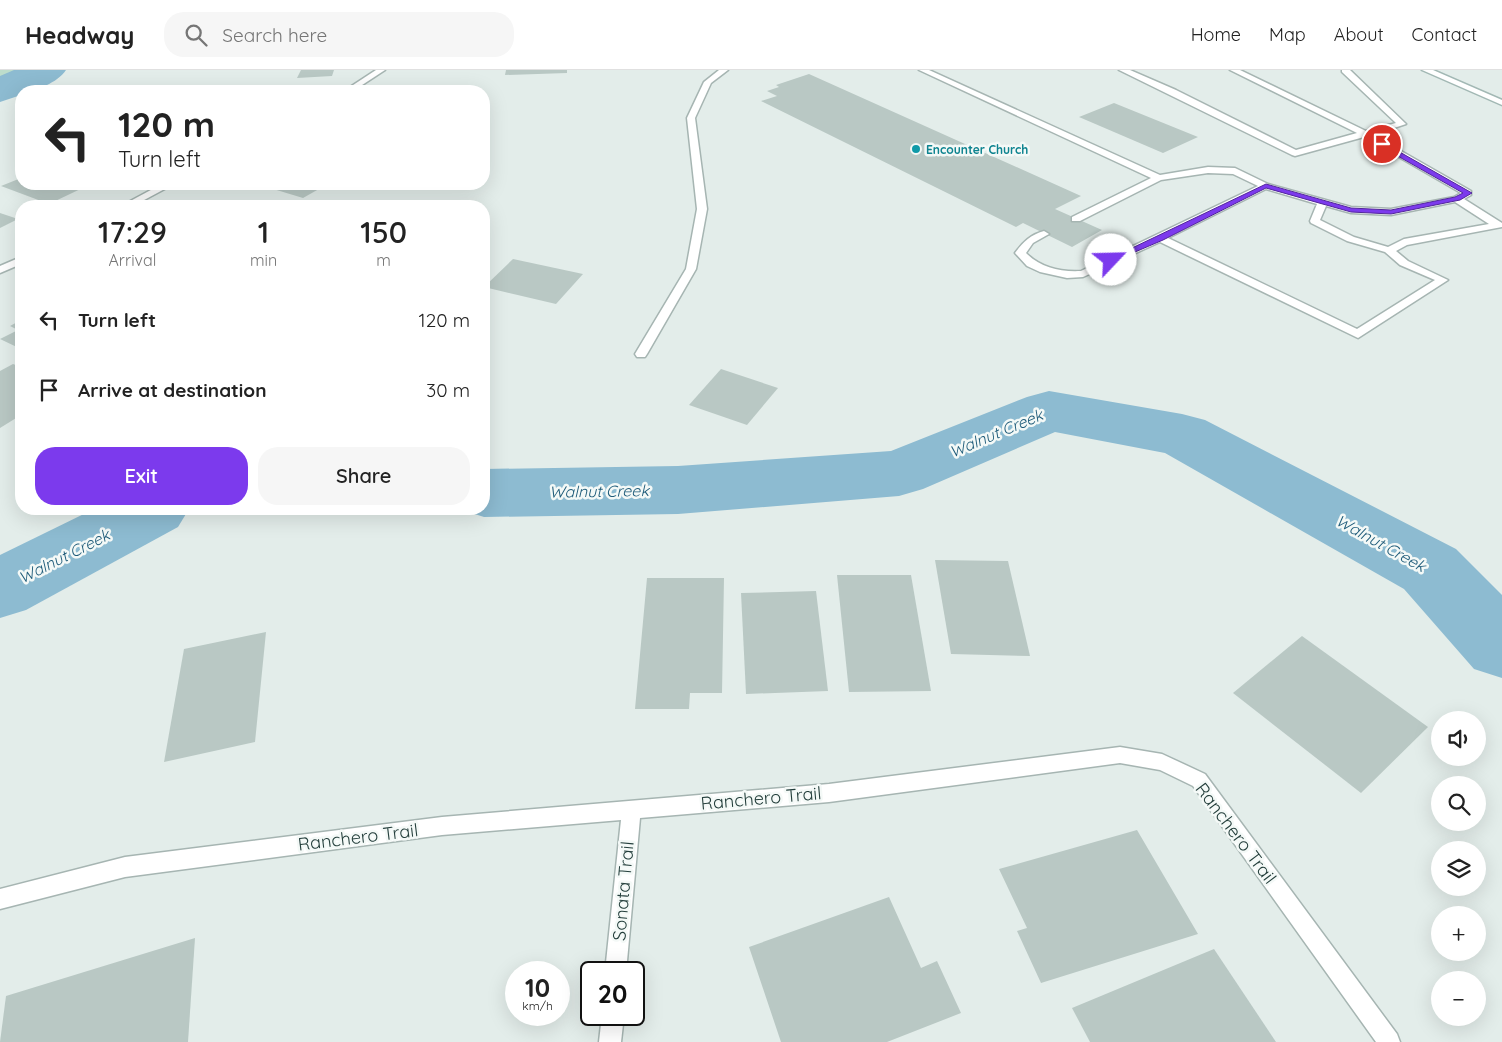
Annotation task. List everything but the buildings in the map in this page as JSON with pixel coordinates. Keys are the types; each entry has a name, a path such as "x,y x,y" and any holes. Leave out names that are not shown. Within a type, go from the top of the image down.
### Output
{"street":[{"path":"357,85 381,70"},
{"path":"641,354 691,269 702,209 691,118 708,82 724,70"},
{"path":"924,70 1159,178"},
{"path":"1123,70 1173,92 1295,153 1402,124 1346,70"},
{"path":"1076,218 1159,178 1208,170 1235,170 1266,186 1351,210 1391,212 1457,199 1468,193 1365,134 1234,70"},
{"path":"1426,70 1502,103"},
{"path":"1044,234 1029,241 1020,253 1031,264 1044,270 1067,275 1083,274 1266,186"},
{"path":"138,200 157,190"},
{"path":"1389,250 1404,242 1498,225 1457,199"},
{"path":"1160,238 1358,334 1442,280 1404,263 1389,250 1360,244 1315,222 1322,203"},
{"path":"0,270 15,263"},
{"name":"Ranchero Trail","path":"0,899 126,867 442,826 829,793 1120,755 1162,762 1199,780 1389,1042"},
{"name":"Sonata Trail","path":"617,961 630,810"},
{"path":"610,1042 612,1026"}],"green space":[{"path":"0,70 33,70 0,85"}],"waterway":[{"name":"Walnut Creek","path":"0,90 47,70"},
{"name":"Walnut Creek","path":"490,493 678,490 899,473 1049,411 1182,435 1430,569 1502,646"},
{"name":"Walnut Creek","path":"0,589 142,515"}],"place":[{"name":"Encounter Church","path":"916,149"}],"route":[{"path":"1111,260 1266,186 1309,200 1351,210 1391,212 1457,199 1468,193 1382,144"}]}
